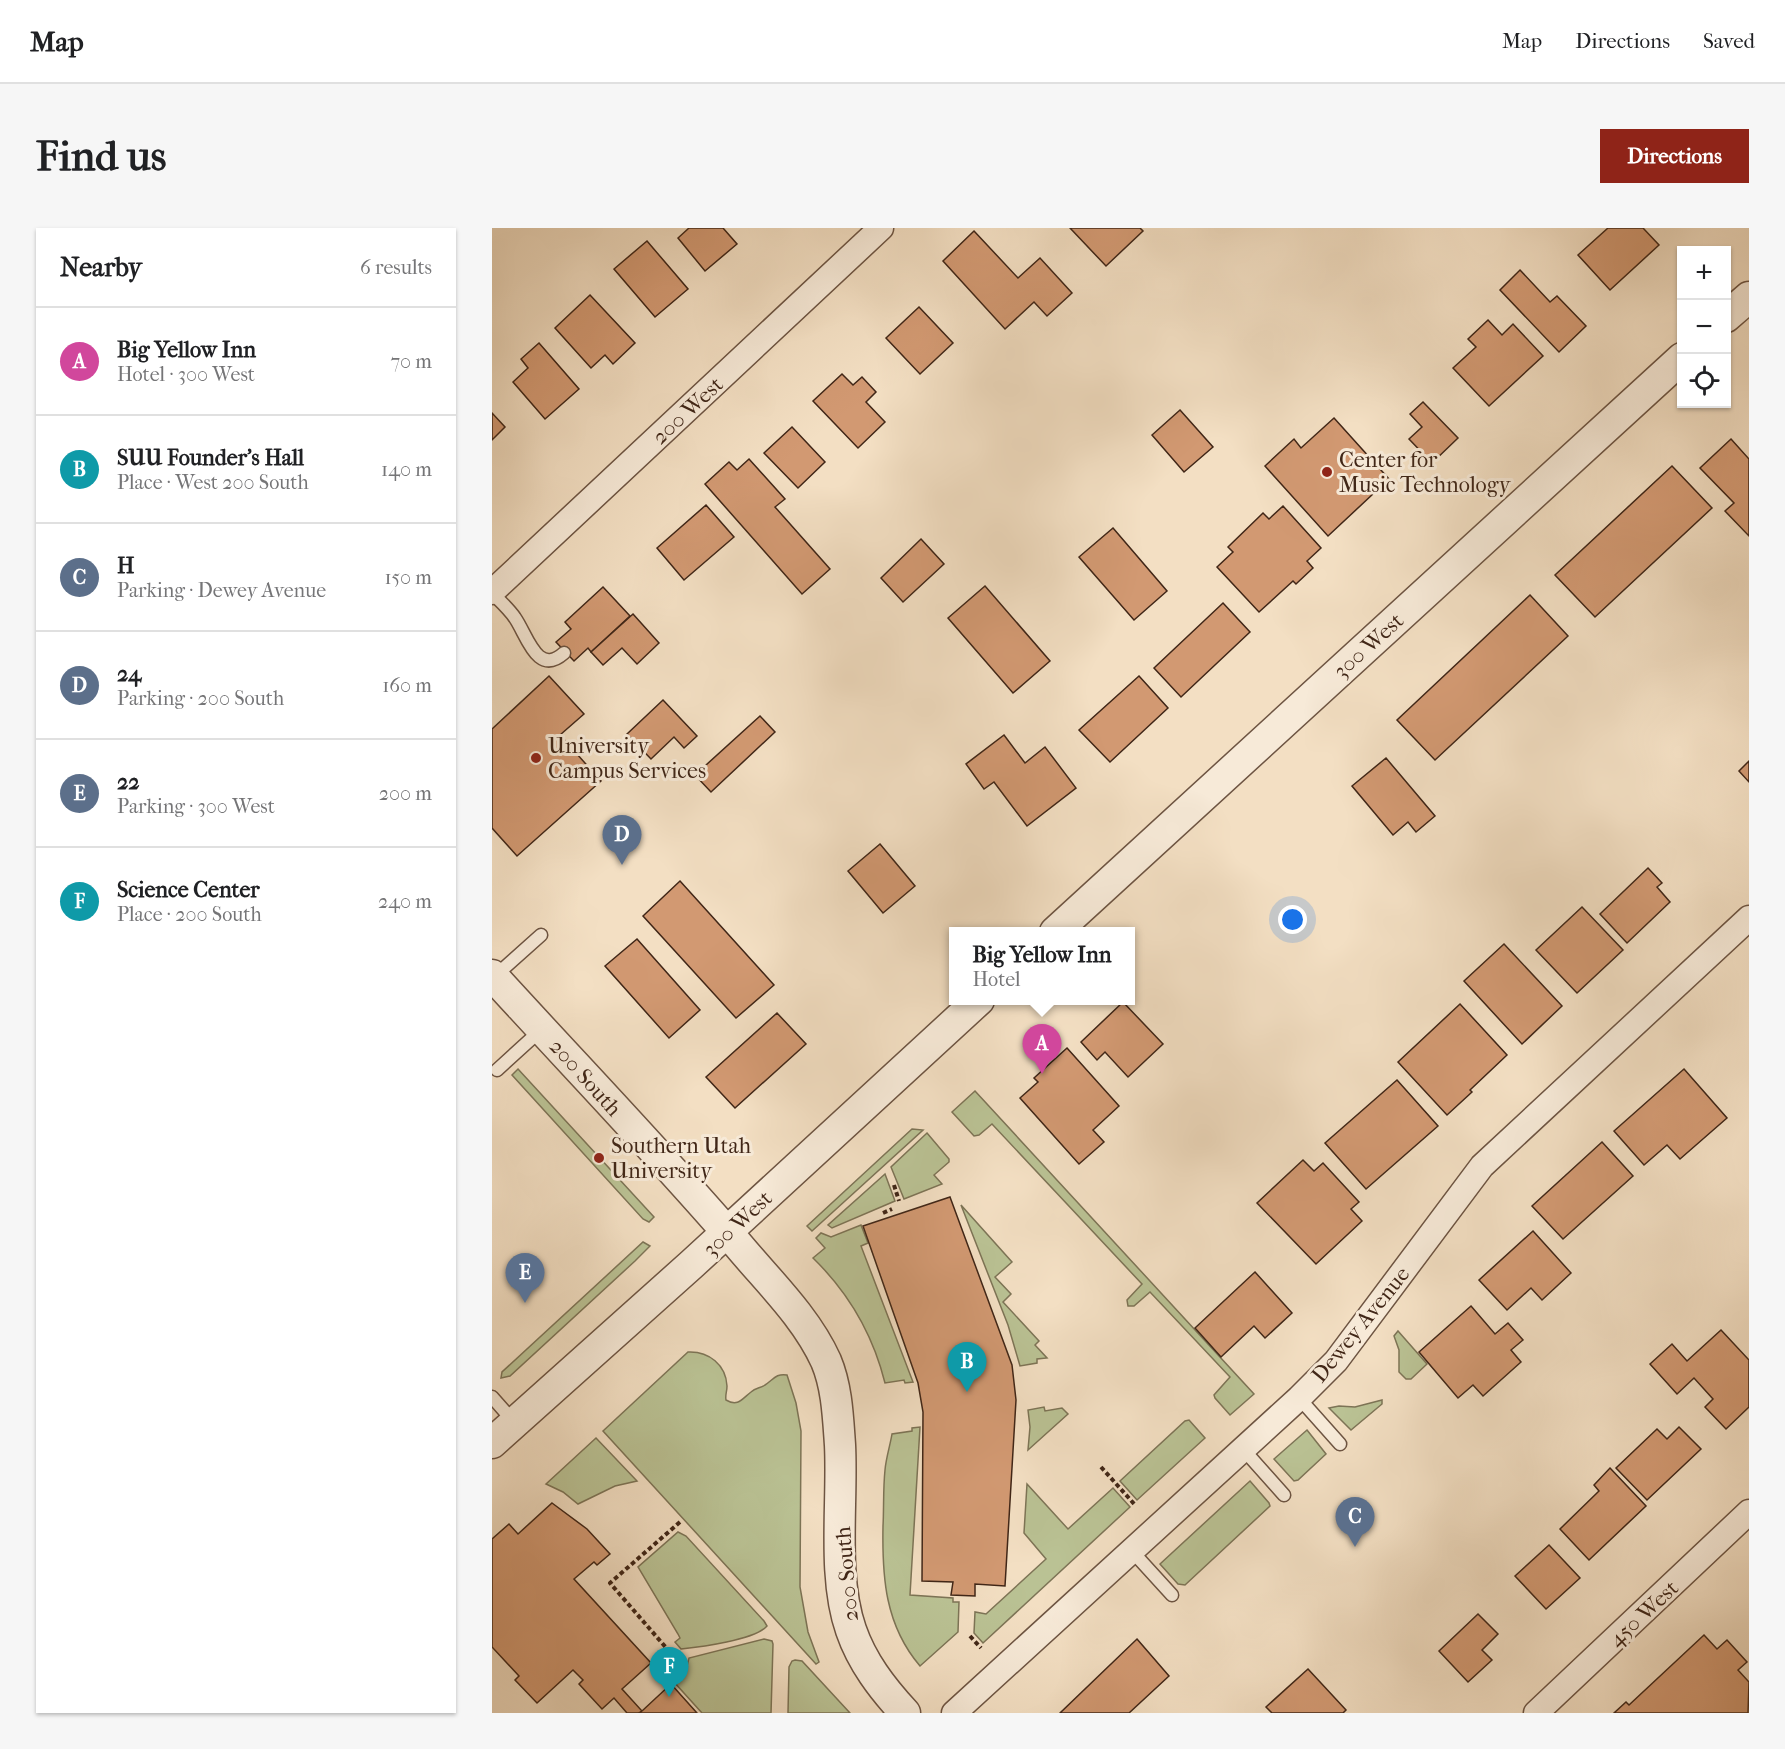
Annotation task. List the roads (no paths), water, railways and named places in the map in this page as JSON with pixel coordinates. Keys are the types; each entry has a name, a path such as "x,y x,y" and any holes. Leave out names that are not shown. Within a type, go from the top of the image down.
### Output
{"street":[{"name":"200 West","path":"492,592 881,228"},
{"path":"1731,313 1749,297"},
{"name":"300 West","path":"1060,927 1677,363"},
{"name":"Dewey Avenue","path":"954,1713 1299,1398 1336,1361 1482,1166 1749,918"},
{"name":"200 South","path":"493,976 727,1232 794,1310 811,1335 826,1362 834,1389 838,1418 841,1466 841,1562 844,1598 851,1629 864,1660 880,1685 905,1713"},
{"name":"300 West","path":"492,1443 727,1232 974,1005"},
{"name":"450 West","path":"1536,1713 1749,1512"}],"lane":[{"path":"492,592 515,617 537,654 554,660 564,652"},
{"path":"493,976 541,935"},
{"path":"497,1070 542,1029"},
{"path":"492,1397 515,1423"},
{"path":"1299,1398 1340,1444"},
{"path":"1243,1449 1284,1495"},
{"path":"1131,1550 1172,1595"}],"place":[{"name":"Center for Music Technology","path":"1327,472"},
{"name":"University Campus Services","path":"536,758"},
{"name":"24","path":"622,865"},
{"name":"Big Yellow Inn","path":"1042,1074"},
{"name":"Southern Utah University","path":"599,1158"},
{"name":"22","path":"525,1303"},
{"name":"SUU Founder's Hall","path":"967,1392"},
{"name":"H","path":"1355,1547"},
{"name":"Science Center","path":"669,1697"}]}
